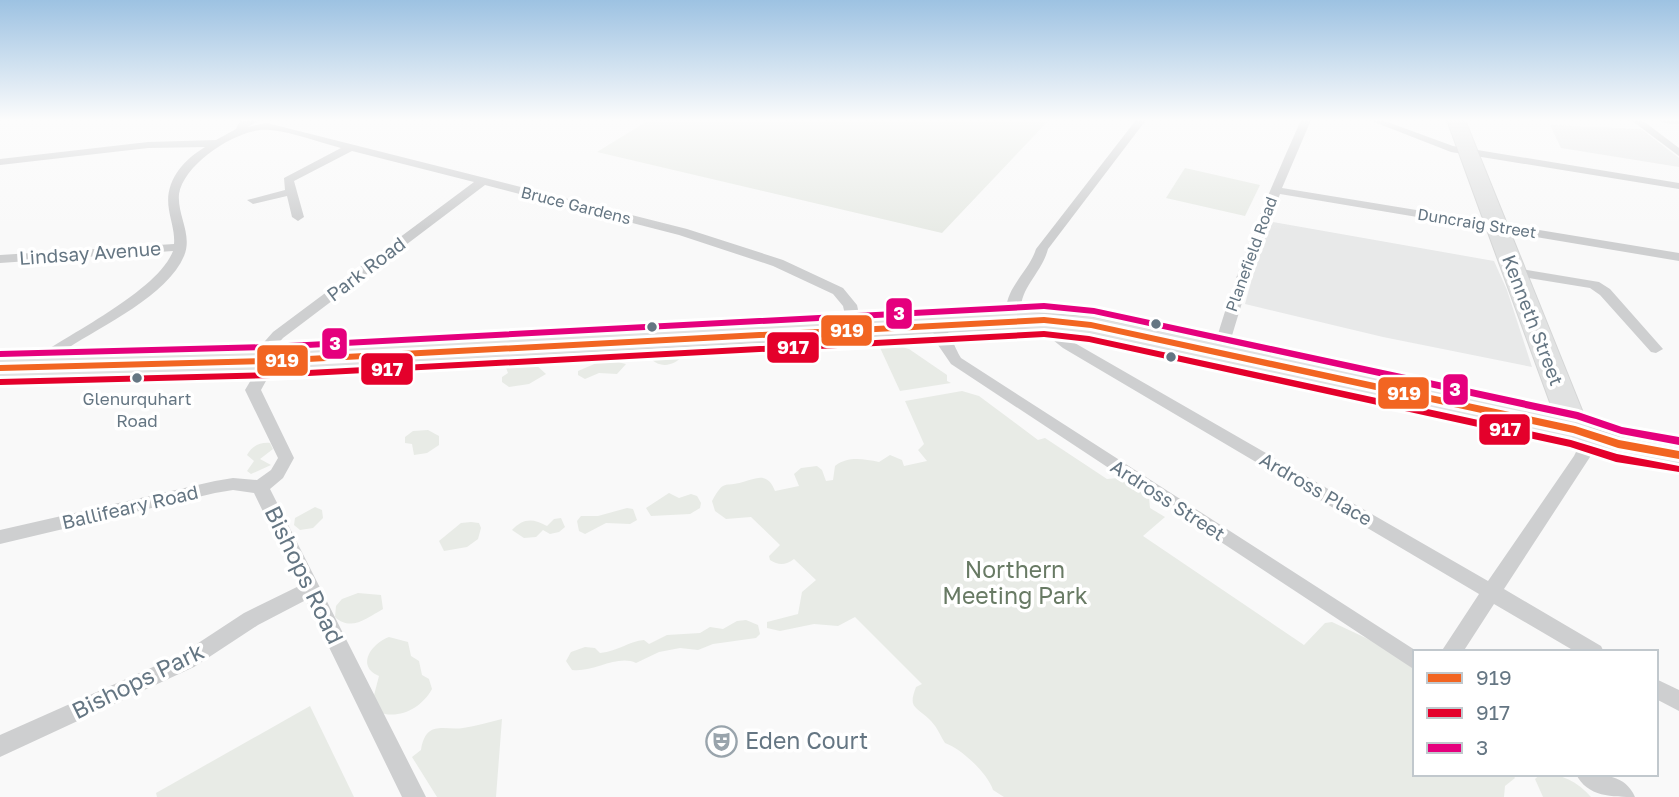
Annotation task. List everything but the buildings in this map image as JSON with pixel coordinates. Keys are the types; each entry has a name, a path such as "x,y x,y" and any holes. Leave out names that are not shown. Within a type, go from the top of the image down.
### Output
{"highway":[{"name":"Kenneth Street","path":"1471,157 1575,430"},
{"path":"0,368 262,361 1044,320 1091,326 1220,352 1575,430"}],"main road":[{"path":"1575,430 1615,433 1679,445"},
{"path":"1575,430 1618,444 1679,455"}],"street":[{"path":"0,162 41,157"},
{"path":"28,369 162,279 179,257 181,247 182,234 173,202 178,178 187,165 198,157"},
{"path":"298,217 288,180 333,157"},
{"name":"Bruce Gardens","path":"388,157 683,232 778,262 845,296 855,328"},
{"path":"1016,320 1012,311 1015,293 1040,258 1042,249 1112,157"},
{"name":"Planefield Road","path":"1220,352 1233,298 1290,157"},
{"path":"1501,157 1679,186"},
{"name":"Park Road","path":"262,361 278,335 483,181"},
{"name":"Duncraig Street","path":"1275,190 1679,257"},
{"path":"253,200 290,192"},
{"name":"Lindsay Avenue","path":"0,259 181,247"},
{"path":"1515,272 1594,285 1605,292 1656,349"},
{"name":"Ardross Place","path":"1044,320 1053,333 1068,345 1591,650"},
{"name":"Ardross Street","path":"937,324 945,345 956,361 1413,660"},
{"name":"Bishops Road","path":"262,361 253,390 256,401 283,443 286,458 277,474 260,487 414,797"},
{"name":"Kenneth Street","path":"1452,650 1582,457 1584,452 1575,430"},
{"name":"Ballifeary Road","path":"0,537 215,487 233,484 260,487"},
{"name":"Bishops Park","path":"0,746 187,661 251,619 310,589"},
{"path":"1658,689 1679,701"},
{"path":"1591,776 1623,797"}],"shaded area":[{"path":"1618,157 1678,157 1679,167"},
{"path":"1273,222 1494,261 1507,290 1532,367 1383,337 1245,304 1261,246"}],"green space":[{"path":"619,157 1014,157 942,233"},
{"path":"1185,168 1260,185 1245,216 1166,198"},
{"path":"876,339 909,349 947,375 947,381 951,383 900,391"},
{"path":"673,347 683,350 684,354 672,364 662,365 649,356 650,352"},
{"path":"606,359 626,364 617,374 599,373 585,379 578,375 578,371"},
{"path":"534,363 546,374 529,384 509,387 502,382 502,377 508,373 505,365"},
{"name":"Northern Meeting Park","path":"962,391 979,396 1038,440 1045,438 1107,479 1117,478 1133,483 1149,498 1150,508 1165,517 1143,536 1304,645 1325,623 1332,622 1385,647 1413,668 1413,776 1514,776 1515,778 1505,786 1504,797 1004,797 993,790 986,777 973,763 945,743 931,721 914,706 916,687 922,684 855,617 838,626 814,624 780,631 767,628 767,622 798,614 802,592 816,580 794,559 782,564 770,560 769,556 780,545 751,517 726,519 715,511 712,501 725,485 753,479 762,478 769,481 775,491 799,486 794,474 801,468 817,466 822,470 826,481 833,480 835,466 850,460 879,462 890,455 902,460 904,466 927,461 918,450 924,444 905,401"},
{"path":"428,430 439,436 439,445 427,453 414,455 412,444 405,443 405,437 413,431"},
{"path":"270,443 273,449 260,459 271,465 251,474 247,471 254,461 247,455 257,445"},
{"path":"669,493 679,498 691,494 697,496 701,503 700,508 690,514 651,516 646,508"},
{"path":"315,507 322,510 323,518 313,528 300,530 294,525 295,518"},
{"path":"627,508 633,509 637,520 630,524 606,523 585,534 579,531 577,521 581,516 598,516"},
{"path":"561,518 565,527 559,532 550,534 543,530 536,537 524,538 512,530 524,521 547,526 554,519"},
{"path":"461,523 479,523 481,528 478,539 467,547 444,551 439,541"},
{"path":"358,593 381,595 383,609 353,623 335,617 336,606 342,599"},
{"path":"746,620 758,625 760,634 756,638 713,644 698,650 680,648 659,652 636,663 613,662 580,670 572,670 566,661 571,652 585,647 595,648 600,653 607,652 644,640 649,644 667,635 700,633 710,627 723,629 737,621"},
{"path":"389,637 408,642 411,656 419,661 422,675 429,679 432,689 415,707 392,715 376,711 373,699 379,676 368,667 367,661 372,649"},
{"path":"310,706 354,797 157,797 156,793"},
{"path":"502,719 496,797 437,797 412,757 421,750 427,734 437,728 463,728"},
{"path":"1539,776 1559,776 1580,787 1591,797 1543,797 1535,779"}],"transit line":[{"name":"3","path":"0,354 269,347 1044,306 1094,311 1578,416 1621,430 1679,441"},
{"name":"919","path":"0,368 270,361 1044,320 1091,325 1575,430 1618,444 1679,455"},
{"name":"917","path":"0,382 271,375 1044,334 1089,339 1571,444 1616,458 1677,469"}],"place":[{"name":"Glenurquhart Road","path":"137,378"},
{"name":"Eden Court","path":"722,741"}]}
